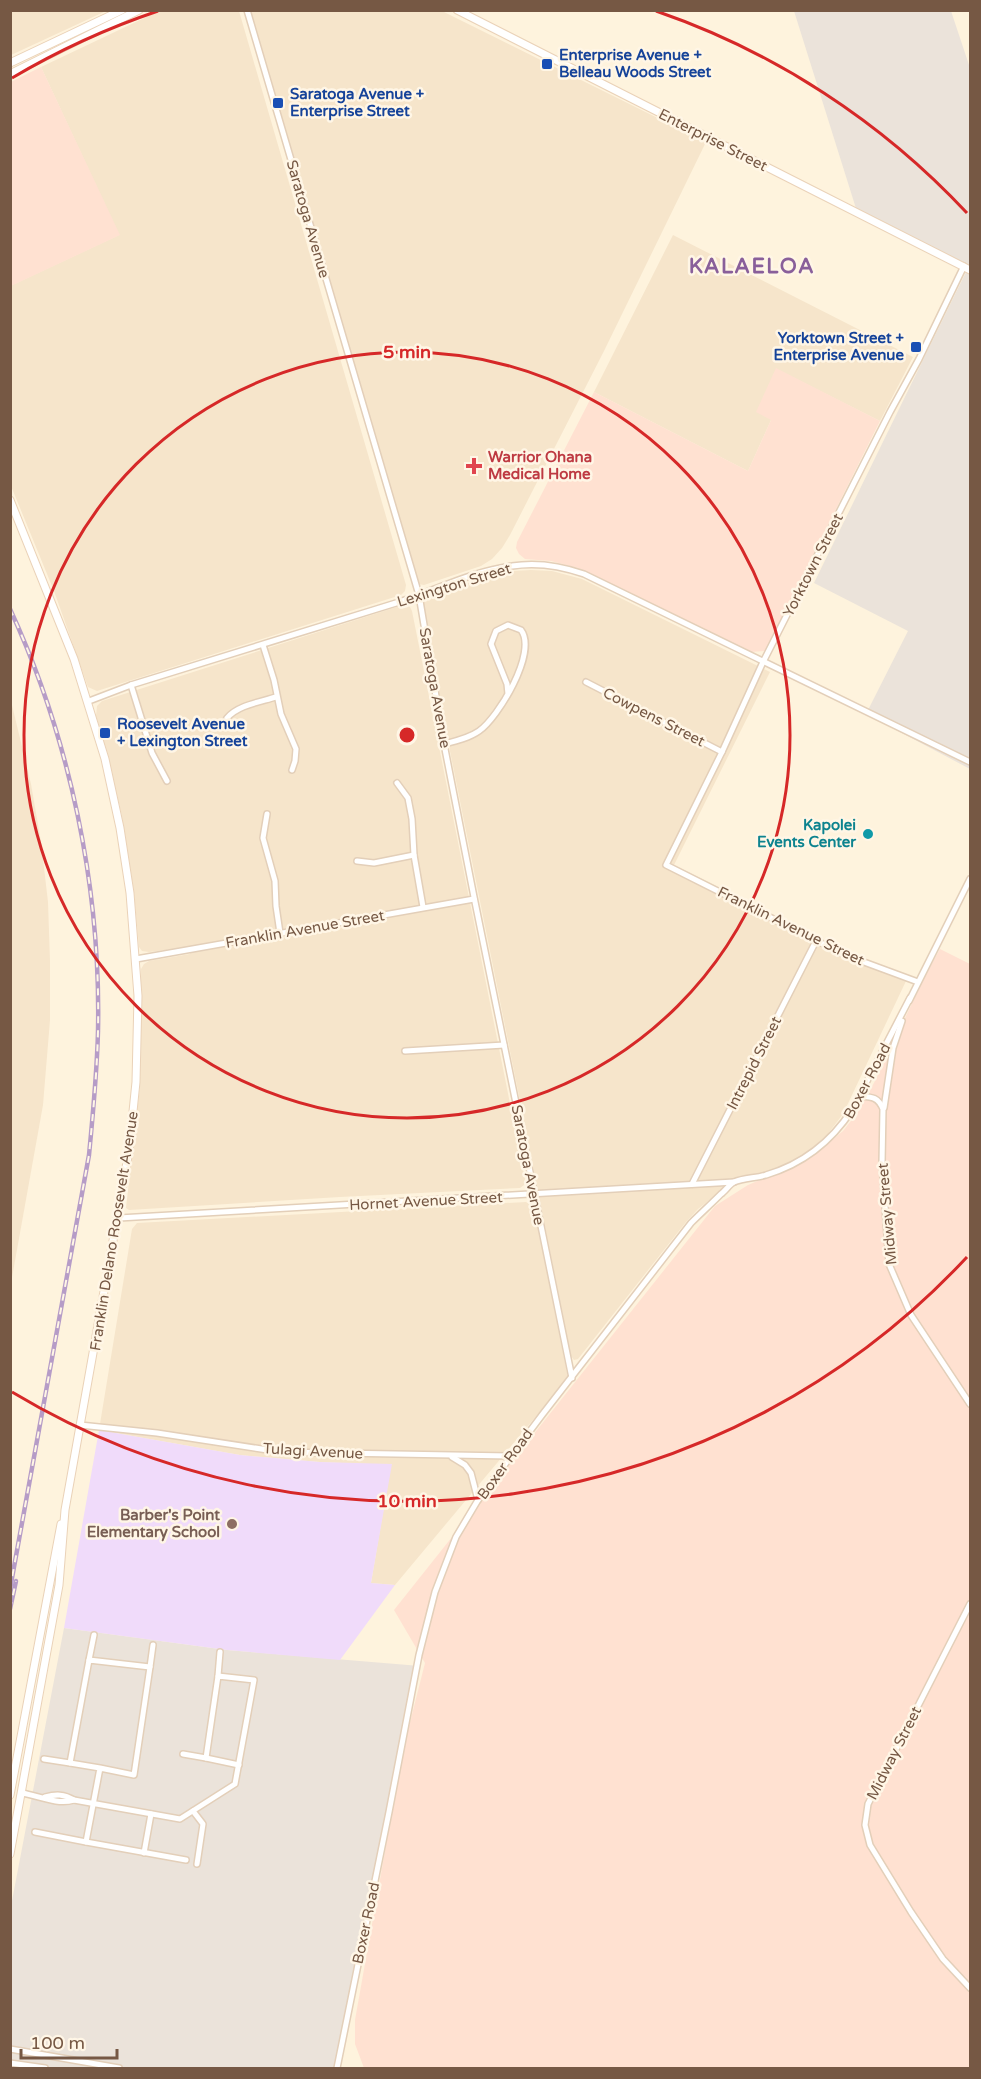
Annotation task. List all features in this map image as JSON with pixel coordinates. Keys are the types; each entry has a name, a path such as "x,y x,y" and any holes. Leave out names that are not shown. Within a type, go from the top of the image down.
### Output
{"main road":[{"path":"10,63 122,10"},
{"path":"10,74 139,10"},
{"name":"Enterprise Street","path":"457,10 967,268"},
{"name":"Franklin Delano Roosevelt Avenue","path":"10,500 59,616 105,759 120,828 130,893 138,996 136,1082 129,1151 65,1510 59,1585 10,1854"},
{"name":"Franklin Delano Roosevelt Avenue","path":"10,1795 58,1532 65,1510"}],"street":[{"name":"Saratoga Avenue","path":"247,10 419,596 444,744 474,899 572,1378"},
{"name":"Yorktown Street","path":"666,865 722,752 763,662 890,412 967,268"},
{"name":"Lexington Street","path":"88,701 131,685 502,568 531,564 563,568 584,574 970,762"},
{"path":"444,744 478,732 494,716 508,694 519,672 527,643 521,630 508,625 496,631 491,644 507,684 508,694"},
{"path":"263,645 274,680 281,714 296,749 296,761 292,770"},
{"name":"Cowpens Street","path":"586,681 722,752"},
{"path":"131,685 152,753 167,781"},
{"path":"227,718 240,708 276,697"},
{"path":"397,783 408,798 414,855 423,907"},
{"path":"267,814 263,838 275,881 280,933"},
{"path":"357,861 374,863 414,855"},
{"name":"Franklin Avenue Street","path":"666,865 845,955 918,982"},
{"name":"Midway Street","path":"970,879 910,998 893,1048 883,1109 882,1163 889,1264 911,1315 970,1404"},
{"name":"Franklin Avenue Street","path":"136,959 474,899"},
{"name":"Intrepid Street","path":"692,1184 816,941"},
{"name":"Boxer Road","path":"337,2068 418,1655 435,1592 456,1537 478,1500 510,1456 691,1223 734,1182 755,1179 777,1172 814,1152 830,1140 844,1123 860,1096 910,998"},
{"path":"405,1051 504,1045"},
{"path":"860,1096 876,1099 883,1109"},
{"name":"Hornet Avenue Street","path":"118,1218 734,1182"},
{"name":"Tulagi Avenue","path":"80,1425 157,1433 281,1452 510,1456"},
{"path":"451,1456 465,1465 471,1473 478,1500"},
{"name":"Midway Street","path":"970,1604 868,1804 865,1825 870,1845 911,1912 943,1959 970,1988"},
{"path":"70,1763 94,1635"},
{"path":"44,1759 134,1775 153,1645"},
{"path":"206,1758 220,1652"},
{"path":"89,1660 150,1667"},
{"path":"22,1792 45,1797 56,1794 74,1800 180,1819 235,1784 254,1680 218,1676"},
{"path":"183,1754 238,1765"},
{"path":"86,1842 100,1768"},
{"path":"193,1811 203,1824 196,1864"},
{"path":"144,1852 152,1814"},
{"path":"35,1832 186,1860"},
{"path":"10,2049 119,2068"},
{"path":"10,2063 45,2068"}],"shaded area":[{"path":"11,10 106,10 106,11 11,55"},
{"path":"159,11 239,11 406,585 401,595 97,691 88,687 54,591 11,486 10,286 119,235 41,67"},
{"path":"249,11 442,11 706,142 604,351 510,535 492,559 481,566 424,585 418,584"},
{"path":"794,11 951,11 970,68 970,769 866,714 908,631 814,583 966,272 859,218"},
{"path":"41,67 120,235 11,286 11,82"},
{"path":"673,235 913,357 880,421 776,369 771,420 748,471 594,392"},
{"path":"776,368 880,421 765,651 751,652 578,568 551,561 525,559 519,554 516,548 517,542 594,392 748,471 771,420 756,412"},
{"path":"531,570 552,571 582,579 770,672 674,865 906,981 843,1114 827,1135 809,1151 789,1163 768,1172 736,1179 698,1209 578,1359 574,1360 571,1356 421,606 427,597 486,577"},
{"path":"403,605 410,607 412,611 525,1179 524,1185 520,1188 129,1210 126,1208 140,1087 141,969 149,961 190,954 191,947 149,952 142,951 139,947 134,892 122,816 96,716 97,706 102,701"},
{"path":"11,701 31,784 41,842 48,902 50,1020 43,1105 11,1283"},
{"path":"940,949 970,964 970,2068 364,2068 355,2044 355,2020 403,1750 425,1663 394,1610 715,1206 748,1185 809,1159 843,1131 858,1112 875,1081"},
{"path":"526,1202 534,1207 568,1378 395,1585 371,1583 391,1465 240,1455 99,1430 132,1229 137,1223"},
{"name":"Barber's Point Elementary School","path":"99,1430 240,1455 320,1462 392,1464 371,1583 395,1585 340,1660 227,1650 64,1628"},
{"path":"64,1628 227,1650 420,1666 346,2015 338,2068 11,2068 11,1906"}],"railway":[{"path":"10,609 49,710 78,815 94,923 98,977 96,1078 89,1155 10,1589"},
{"path":"10,1609 16,1581"}],"place":[{"name":"Enterprise Avenue + Belleau Woods Street","path":"547,64"},
{"name":"Saratoga Avenue + Enterprise Street","path":"278,103"},
{"name":"Yorktown Street + Enterprise Avenue","path":"916,347"},
{"name":"Warrior Ohana Medical Home","path":"474,466"},
{"name":"Roosevelt Avenue + Lexington Street","path":"105,733"},
{"name":"Kapolei Events Center","path":"868,834"},
{"name":"Barber's Point Elementary School","path":"232,1524"}],"district":[{"name":"KALAELOA","path":"752,266"}]}
